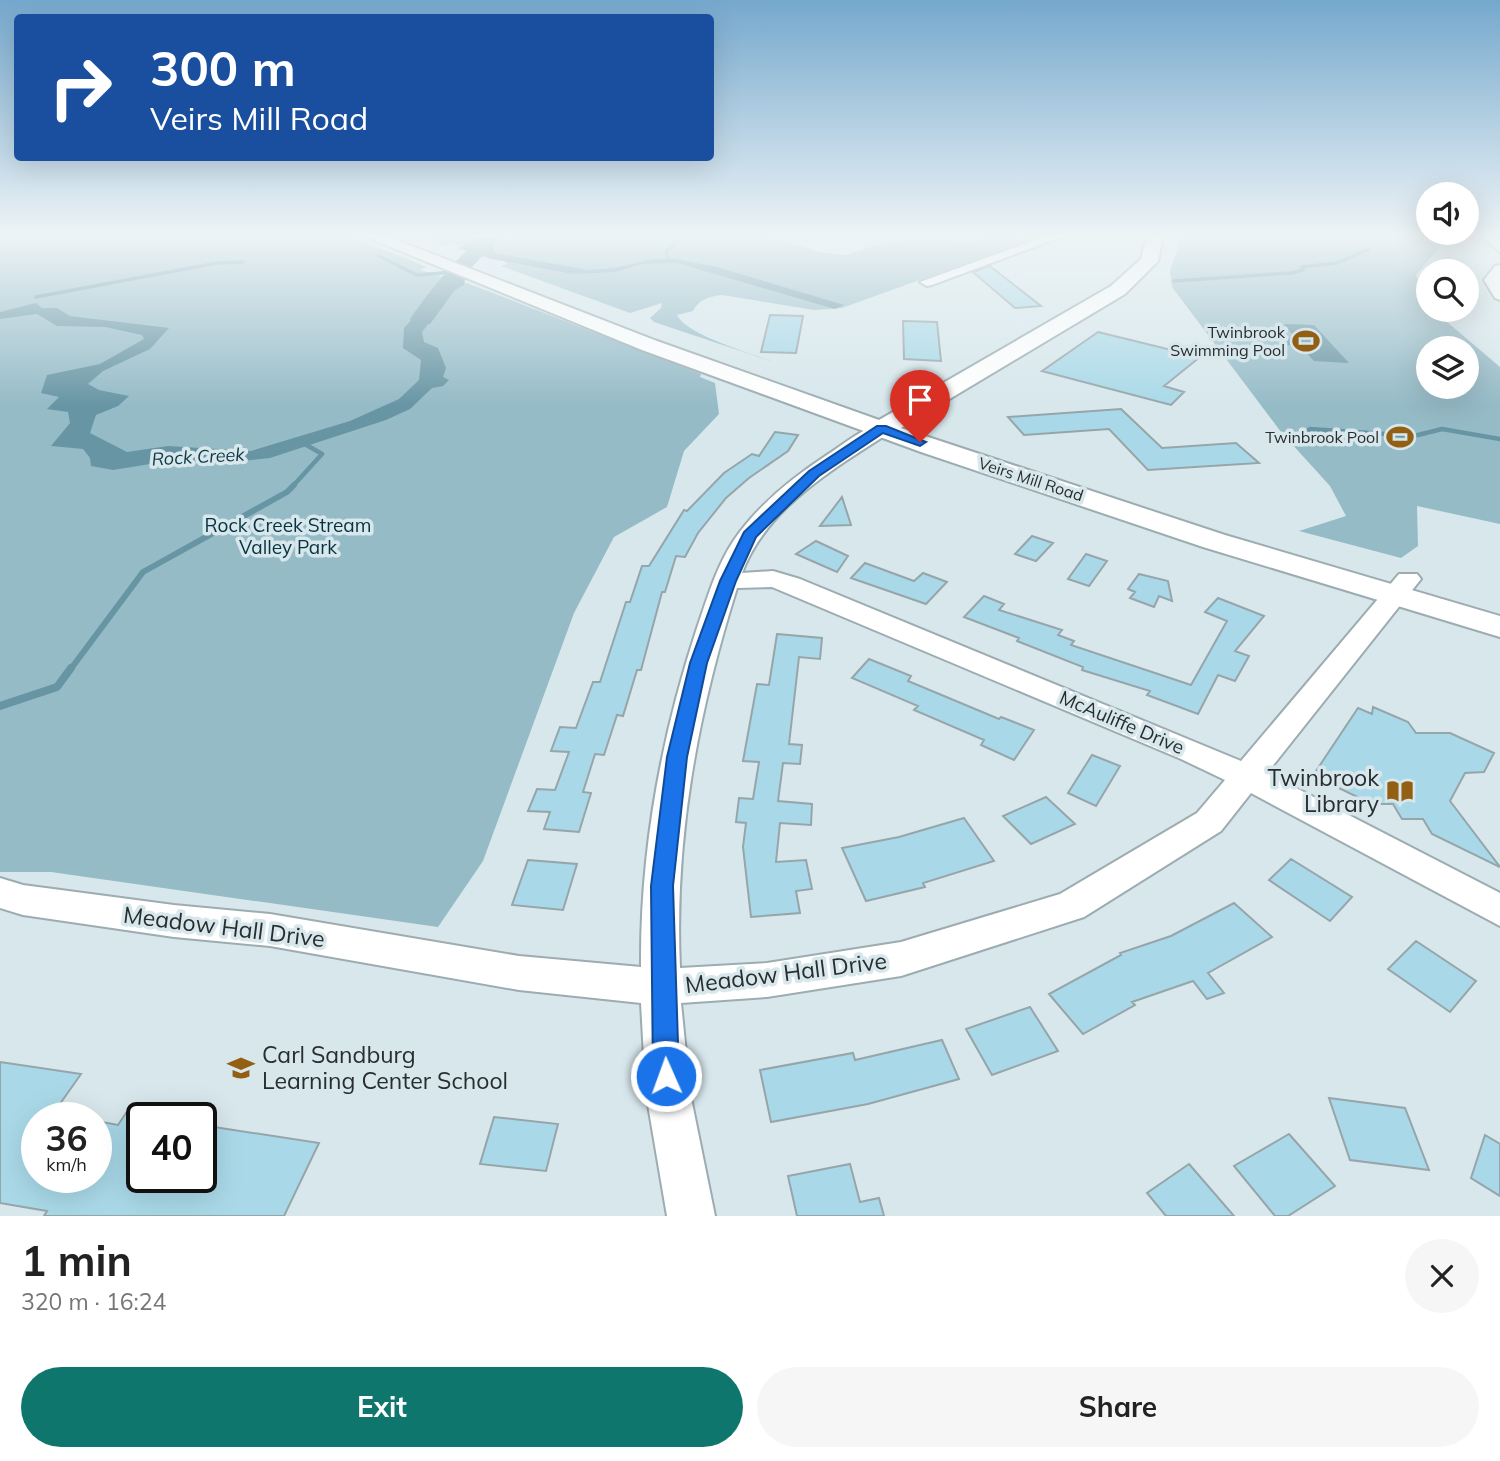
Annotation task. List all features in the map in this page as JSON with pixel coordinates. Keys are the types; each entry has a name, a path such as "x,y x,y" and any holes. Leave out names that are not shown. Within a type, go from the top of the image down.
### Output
{"main road":[{"name":"Veirs Mill Road","path":"538,293 889,424 1401,587 1500,627"},
{"path":"889,424 1112,293"},
{"name":"Veirs Mill Road","path":"1401,587 1500,604"}],"street":[{"path":"691,1216 666,1076 662,886 677,757 698,663 728,581 750,535 814,473 889,424"},
{"name":"McAuliffe Drive","path":"728,581 773,579 791,584 1248,777 1500,911"},
{"name":"Meadow Hall Drive","path":"8,901 270,930 519,973 663,987 767,980 901,959 1070,906 1209,822 1401,587"}],"green space":[{"name":"Rock Creek Stream Valley Park","path":"0,293 492,293 701,374 700,377 715,383 719,414 684,451 667,507 614,537 574,613 483,861 438,927 51,872 0,872"},
{"path":"574,293 884,293 842,308 814,310 722,295 705,299 693,311 677,315 693,330 706,337 774,362 654,322 650,318 661,308 662,303 630,313"},
{"name":"Twinbrook Pool","path":"1176,293 1416,293 1416,322 1447,322 1464,336 1416,336 1416,399 1479,399 1479,349 1500,367 1500,524 1417,506 1418,546 1401,558 1299,531 1346,516 1330,486 1281,432"}],"water":[{"path":"432,293 452,293 422,332 424,342 438,348 446,368 443,377 449,380 443,386 432,388 410,409 386,420 270,458 214,464 181,459 113,470 91,466 90,458 83,449 51,446 70,423 68,412 47,409 59,397 41,393 47,375 100,364 144,339 142,335 105,327 57,326 37,314 0,319 0,312 36,303 42,308 57,308 70,316 169,328 150,349 103,371 88,384 99,390 129,396 118,406 96,415 90,433 127,452 168,446 251,451 350,421 399,399 419,380 421,360 403,348 404,328"},
{"path":"779,293 803,293 844,305 835,309"},
{"name":"Twinbrook Swimming Pool","path":"1284,324 1314,325 1349,363 1314,361 1300,346 1285,345 1279,337 1295,338"}],"building":[{"path":"997,293 1024,293 1041,306 1015,308"},
{"path":"770,315 803,316 796,353 761,352"},
{"path":"903,321 937,322 941,361 904,359"},
{"path":"1098,332 1200,357 1164,386 1184,392 1171,405 1042,371"},
{"path":"1121,409 1162,448 1236,443 1259,463 1148,470 1109,429 1024,435 1008,417"},
{"path":"775,432 798,435 788,451 726,498 698,533 685,557 676,556 665,592 662,592 641,670 637,670 623,716 617,715 604,755 595,754 583,792 591,793 579,832 544,829 550,812 528,811 537,789 555,790 569,752 551,751 560,727 576,728 593,682 600,682 626,602 630,602 642,566 649,566 684,510 687,511 724,473 752,454 759,456"},
{"path":"842,497 851,525 820,526"},
{"path":"1032,536 1053,543 1036,561 1015,554"},
{"path":"816,541 848,556 837,572 796,554"},
{"path":"1086,554 1107,561 1089,586 1068,579"},
{"path":"865,563 914,581 923,573 947,582 926,604 851,578"},
{"path":"1139,574 1168,581 1172,601 1159,596 1154,607 1130,598 1135,592 1128,589"},
{"path":"984,596 1004,604 999,610 1062,630 1058,635 1074,641 1071,645 1191,685 1227,621 1205,612 1218,598 1264,616 1235,651 1249,656 1235,681 1218,675 1198,714 1147,695 1150,691 1082,670 1083,667 1017,641 1019,638 964,617"},
{"path":"777,634 822,638 820,659 799,657 789,744 802,745 800,764 783,763 778,801 812,804 811,825 780,823 776,862 806,860 812,889 796,891 800,913 751,917 743,847 746,823 736,822 739,798 753,799 759,762 743,761 757,684 769,685"},
{"path":"869,659 911,676 908,681 999,719 1001,717 1034,730 1014,760 981,745 984,740 914,710 918,706 852,678"},
{"name":"Twinbrook Library","path":"1373,707 1408,722 1416,733 1450,733 1494,753 1484,772 1465,773 1450,801 1500,867 1432,834 1423,819 1402,819 1393,804 1372,804 1326,782 1330,778 1316,771 1358,708 1372,714"},
{"path":"1092,755 1120,766 1096,806 1068,793"},
{"path":"1046,797 1075,824 1031,844 1003,816"},
{"path":"964,818 994,861 923,883 925,887 866,901 842,848 899,837"},
{"path":"1291,859 1352,897 1330,921 1269,880"},
{"path":"528,860 577,864 563,910 512,905"},
{"path":"1234,903 1272,937 1208,973 1224,993 1207,999 1193,981 1132,1002 1135,1005 1083,1034 1049,994 1121,955 1120,953 1171,936"},
{"path":"1416,941 1476,981 1450,1012 1388,969"},
{"path":"1030,1007 1058,1051 992,1075 966,1029"},
{"path":"942,1040 959,1079 868,1104 771,1122 760,1070 853,1053 855,1060"},
{"path":"0,1062 81,1074 61,1102 21,1102 21,1193 112,1193 112,1124 118,1125 126,1113 126,1193 217,1193 217,1127 319,1143 284,1216 44,1216 47,1211 0,1203"},
{"path":"1329,1098 1405,1108 1429,1170 1350,1160"},
{"path":"494,1117 558,1124 546,1171 480,1164"},
{"path":"1289,1134 1335,1186 1288,1216 1275,1216 1234,1166"},
{"path":"1485,1135 1500,1144 1500,1196 1471,1178"},
{"path":"850,1164 860,1202 879,1198 884,1216 797,1216 788,1176"},
{"path":"1189,1164 1234,1216 1166,1216 1147,1193"}],"waterway":[{"path":"36,297 59,293"},
{"name":"Rock Creek","path":"422,319 441,293"},
{"path":"1297,441 1310,429 1414,436 1442,429 1500,439"},
{"path":"292,487 322,454 303,443"},
{"path":"70,670 143,572 292,487"},
{"path":"0,706 57,687 71,668"}],"place":[{"name":"Twinbrook Swimming Pool","path":"1306,341"},
{"name":"Twinbrook Pool","path":"1400,437"},
{"name":"Twinbrook Library","path":"1400,791"},
{"name":"Carl Sandburg Learning Center School","path":"241,1068"}],"route":[{"path":"666,1076 662,886 677,757 698,663 728,581 750,535 814,473 882,429 920,442"}]}
